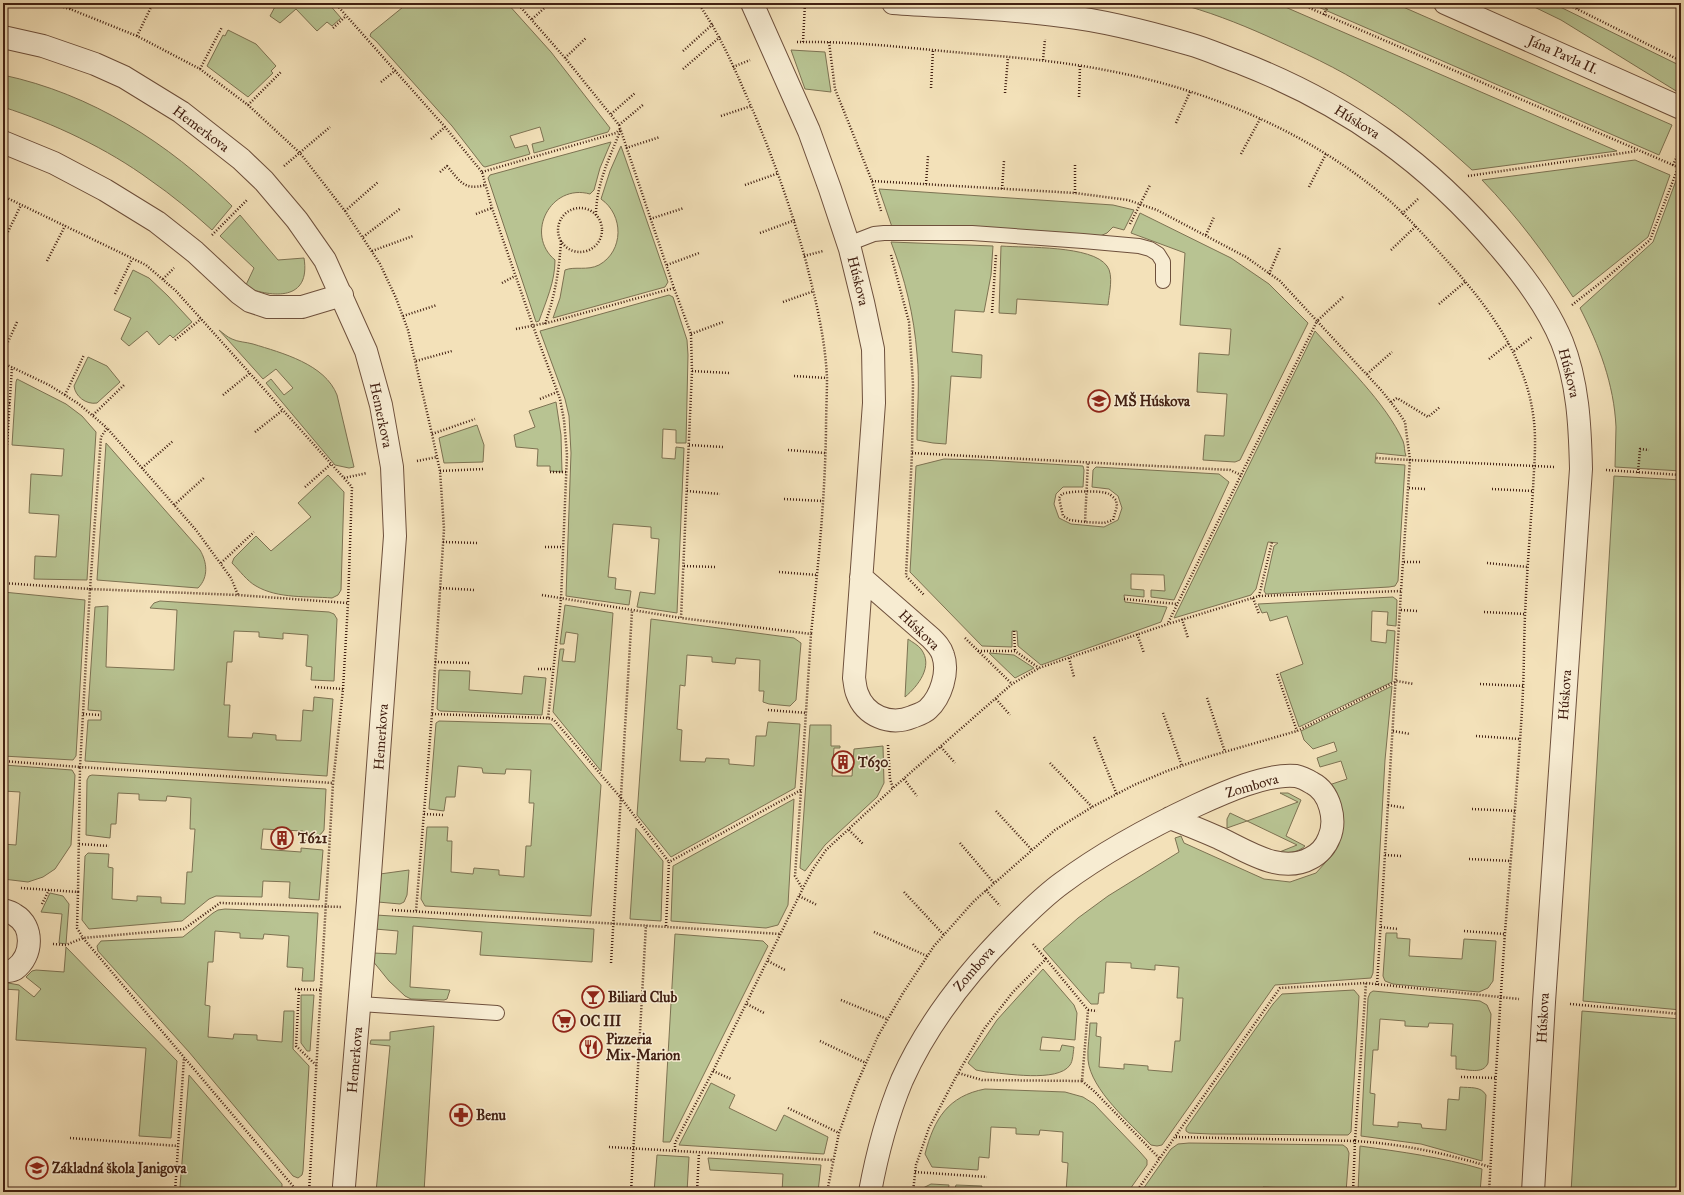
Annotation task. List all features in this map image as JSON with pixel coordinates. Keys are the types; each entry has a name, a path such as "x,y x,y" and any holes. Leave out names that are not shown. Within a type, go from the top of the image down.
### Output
{"street":[{"name":"Húskova","path":"752,3 809,131 848,244 863,302 873,350 874,403 861,577 854,678 857,694 872,714 891,721 904,720 928,709 936,699 944,677 945,665 943,654 931,638 861,577"},
{"name":"Húskova","path":"893,3 1064,16 1128,28 1192,44 1265,72 1315,96 1366,126 1400,151 1436,182 1475,219 1538,296 1562,342 1576,391 1580,432 1581,469 1544,1002 1533,1192"},
{"name":"Jána Pavla II.","path":"1445,3 1681,108"},
{"name":"Hemerkova","path":"3,37 43,46 96,64 124,77 181,112 241,159 264,181 297,220 325,260 366,351 381,405 392,467 395,536 368,908 344,1186"},
{"path":"3,142 54,163 105,190 157,222 195,252 238,293 250,301 268,307 302,307 342,295"},
{"name":"Zombova","path":"870,1192 876,1159 887,1121 903,1080 929,1029 958,986 988,952 1022,918 1060,884 1099,858 1170,818 1242,786 1272,778 1296,776 1317,785 1330,806 1332,826 1329,838 1316,855 1305,861 1292,864 1269,862 1206,832 1170,818"},
{"path":"3,910 16,915 24,925 29,936 28,951 23,962 14,969 3,972"}],"lane":[{"path":"848,244 874,234 884,233 972,233 1139,246 1150,249 1158,254 1163,262 1164,281"},
{"path":"360,1004 497,1013"}],"path":[{"path":"49,3 70,8 137,36 200,69 248,105 300,153 363,237 372,251 396,298 403,316 416,361 440,471 444,522 432,714 416,911"},
{"path":"70,8 72,3"},
{"path":"137,36 153,3"},
{"path":"335,3 396,70 482,172 492,208 515,276 560,398 564,420 567,455 561,599 552,669 548,718"},
{"path":"517,3 565,58 619,124 650,219 691,334 692,371 682,618"},
{"path":"532,19 550,3"},
{"path":"698,3 720,37 779,173 814,291 821,325 827,378 825,453 823,501 811,634 796,876 803,888"},
{"path":"803,42 805,3"},
{"path":"1298,3 1679,169 1650,240 1583,297"},
{"path":"1324,15 1330,3"},
{"path":"1565,3 1681,61"},
{"path":"1577,9 1580,3"},
{"path":"333,28 346,16"},
{"path":"683,51 713,24"},
{"path":"200,69 222,27"},
{"path":"684,69 720,37"},
{"path":"565,58 586,38"},
{"path":"733,67 794,42 829,42 1008,57 1107,70 1156,82 1218,101 1260,119 1326,154 1364,181 1416,226 1489,312 1514,351 1526,382 1533,414 1534,466 1525,614 1520,739 1505,934 1489,1192"},
{"path":"829,42 835,89 872,181 884,226 884,233 909,322 913,384 912,453 906,576 928,599"},
{"path":"931,88 933,50"},
{"path":"1005,93 1008,57"},
{"path":"1079,97 1080,66"},
{"path":"381,82 396,70"},
{"path":"248,105 281,72"},
{"path":"1176,122 1190,92"},
{"path":"611,114 635,93"},
{"path":"619,124 644,104"},
{"path":"721,116 751,106"},
{"path":"1241,154 1260,119"},
{"path":"430,139 445,127"},
{"path":"482,172 616,133 621,128"},
{"path":"596,215 596,205 602,177 621,128"},
{"path":"626,148 660,137"},
{"path":"1673,166 1681,148"},
{"path":"1402,214 1436,182 1637,151"},
{"path":"1310,187 1326,154"},
{"path":"926,184 928,156"},
{"path":"1002,189 1004,161"},
{"path":"1074,193 1075,165"},
{"path":"440,172 447,166 465,186 474,188 485,185"},
{"path":"745,186 779,173"},
{"path":"872,181 1074,193 1128,200 1157,210 1246,257 1280,281 1367,374 1391,402 1405,422 1410,460 1409,488 1401,591 1397,682 1377,985"},
{"path":"345,212 378,182"},
{"path":"1140,204 1150,186"},
{"path":"3,196 146,265 163,279 201,318 352,487 348,603 333,783 309,1192"},
{"path":"4,240 21,205"},
{"path":"363,237 401,208"},
{"path":"476,214 492,208"},
{"path":"650,219 684,208"},
{"path":"545,324 556,290 560,264 561,241 558,228 564,215 576,209 590,211 596,215 600,221 602,236 593,248 579,253 565,247 561,241"},
{"path":"1206,235 1214,217"},
{"path":"760,232 794,220"},
{"path":"47,261 65,226"},
{"path":"1391,250 1416,226"},
{"path":"992,313 997,235"},
{"path":"372,251 413,236"},
{"path":"1269,274 1280,248"},
{"path":"666,265 699,253"},
{"path":"115,294 132,258"},
{"path":"502,283 515,276"},
{"path":"1439,304 1465,282"},
{"path":"516,330 545,324 674,288"},
{"path":"783,302 814,291"},
{"path":"1168,624 1317,321 1343,297"},
{"path":"403,316 437,305"},
{"path":"175,340 201,318"},
{"path":"3,353 17,322"},
{"path":"691,334 722,322"},
{"path":"1489,359 1509,343"},
{"path":"416,361 452,351"},
{"path":"1367,374 1392,352"},
{"path":"65,395 84,355"},
{"path":"3,363 49,385 79,404 107,428 174,505 221,563 231,578 238,595"},
{"path":"7,445 11,403 12,367"},
{"path":"692,371 729,373"},
{"path":"223,395 250,373"},
{"path":"794,376 827,378"},
{"path":"93,416 124,386"},
{"path":"540,400 557,392"},
{"path":"1391,402 1397,398 1428,417 1440,407"},
{"path":"3,403 11,403"},
{"path":"255,432 283,410"},
{"path":"432,434 475,419"},
{"path":"107,428 101,437 90,588 80,767 77,928 83,938 298,1192"},
{"path":"142,468 173,441"},
{"path":"689,445 723,447"},
{"path":"788,450 825,453"},
{"path":"1638,472 1640,450 1649,450"},
{"path":"912,453 1230,470 1241,475"},
{"path":"1376,458 1534,466"},
{"path":"1085,522 1088,462"},
{"path":"305,487 331,464"},
{"path":"440,471 483,469"},
{"path":"550,472 566,472"},
{"path":"174,505 205,477"},
{"path":"1409,488 1425,489"},
{"path":"1492,489 1532,491"},
{"path":"687,491 720,494"},
{"path":"1066,492 1108,493 1116,500 1117,506 1112,520 1104,523 1085,522 1070,520 1063,516 1059,498 1062,494 1066,492"},
{"path":"784,499 823,501"},
{"path":"221,563 254,532"},
{"path":"443,542 478,543"},
{"path":"1259,596 1272,542"},
{"path":"545,547 562,547"},
{"path":"1404,562 1421,562"},
{"path":"1487,564 1528,567"},
{"path":"684,566 714,567"},
{"path":"778,572 817,575"},
{"path":"3,583 238,595 348,603"},
{"path":"440,588 475,590"},
{"path":"675,1150 675,1143 713,1071 803,888 813,869 826,850 893,788 1012,684 1039,668 1182,619 1259,596 1401,591"},
{"path":"542,595 632,611 811,634"},
{"path":"1253,598 1259,614"},
{"path":"1124,599 1177,604"},
{"path":"1401,610 1418,611"},
{"path":"611,963 632,611"},
{"path":"1484,612 1525,614"},
{"path":"1182,619 1188,638"},
{"path":"1014,631 1015,651"},
{"path":"961,633 1012,684"},
{"path":"1137,634 1144,654"},
{"path":"978,650 1015,651 1039,668"},
{"path":"1068,658 1074,677"},
{"path":"435,662 471,663"},
{"path":"538,669 552,669"},
{"path":"1277,674 1297,731 1397,682 1414,684"},
{"path":"1480,684 1523,686"},
{"path":"315,687 342,689"},
{"path":"1207,698 1225,752"},
{"path":"996,699 1010,715"},
{"path":"768,710 807,713"},
{"path":"1163,713 1182,766"},
{"path":"83,714 101,715"},
{"path":"432,714 548,718 554,720 621,798 669,862 666,926"},
{"path":"891,721 888,745 890,779 893,788"},
{"path":"1393,731 1410,734"},
{"path":"1476,736 1520,739"},
{"path":"1094,737 1117,795"},
{"path":"941,747 955,763"},
{"path":"3,761 333,783"},
{"path":"1050,763 1092,807"},
{"path":"904,779 917,796"},
{"path":"669,862 801,790"},
{"path":"1388,806 1405,808"},
{"path":"1472,809 1515,811"},
{"path":"996,810 1032,850"},
{"path":"424,814 444,815"},
{"path":"849,830 863,844"},
{"path":"302,841 330,843"},
{"path":"960,843 994,883"},
{"path":"79,844 109,846"},
{"path":"1385,855 1402,856"},
{"path":"1469,859 1511,861"},
{"path":"17,888 78,892"},
{"path":"41,906 49,890"},
{"path":"904,892 944,935"},
{"path":"799,896 817,905"},
{"path":"83,938 184,930 220,903 368,908 781,934"},
{"path":"631,1192 646,925"},
{"path":"1381,927 1397,928"},
{"path":"1464,931 1505,934"},
{"path":"874,932 927,956"},
{"path":"913,1192 916,1165 929,1128 958,1073 984,1028 1013,992 1046,959 1088,1010 1097,1011"},
{"path":"768,961 786,970"},
{"path":"1136,1192 1280,988 1366,983 1501,998 1681,1014"},
{"path":"1353,1192 1366,983"},
{"path":"316,1066 296,1046 297,989 321,990"},
{"path":"841,1000 887,1019"},
{"path":"746,1004 764,1013"},
{"path":"1082,1081 1088,1010"},
{"path":"820,1041 866,1063"},
{"path":"175,1192 184,1058"},
{"path":"713,1071 731,1079"},
{"path":"958,1073 982,1080 1082,1081 1096,1092 1159,1158"},
{"path":"1461,1077 1496,1078"},
{"path":"788,1108 838,1133"},
{"path":"1175,1137 1386,1143 1420,1148 1490,1167"},
{"path":"70,1138 178,1146"},
{"path":"609,1147 832,1160"},
{"path":"696,1192 699,1153"},
{"path":"915,1172 987,1177"}],"green space":[{"path":"277,3 328,3 341,18 332,26 327,22 317,31 296,9 280,23 270,16"},
{"path":"408,3 507,3 551,52 610,128 608,132 534,153 532,144 544,141 540,127 510,136 515,148 527,145 530,154 485,167 483,166 452,126 370,36 371,33"},
{"path":"1176,3 1276,3 1617,151 1472,170 1410,117 1358,81 1307,54 1245,26"},
{"path":"1309,3 1394,3 1672,125 1659,155"},
{"path":"1526,3 1552,3 1681,66 1681,94 1561,20"},
{"path":"228,30 256,44 276,66 271,71 273,73 248,97 207,66 223,35 225,36"},
{"path":"791,50 825,52 831,92 805,89"},
{"path":"3,75 36,84 67,95 98,108 127,124 182,162 232,206 212,230 166,192 134,169 98,147 22,113 3,107"},
{"path":"611,142 600,168 594,190 590,194 576,193 564,196 554,203 546,213 542,225 542,237 546,249 555,260 555,268 547,299 539,321 536,322 488,178 490,175"},
{"path":"621,146 668,282 665,287 553,318 560,298 565,270 573,268 590,268 599,265 607,259 617,242 617,223 614,214 609,206 601,199 610,171"},
{"path":"1635,160 1670,175 1648,237 1573,297 1530,236 1482,180"},
{"path":"1677,178 1681,180 1681,471 1615,467 1615,411 1609,380 1593,336 1580,308 1653,242"},
{"path":"879,189 1113,205 1134,210 1124,230 1113,227 1107,233 1100,236 892,227"},
{"path":"1140,213 1231,258 1269,284 1308,323 1240,460 1235,462 1203,460 1205,435 1224,436 1227,394 1197,392 1199,353 1229,355 1231,329 1180,325 1185,253 1131,233"},
{"path":"240,215 278,260 304,258 305,272 302,282 296,289 288,293 278,294 256,291 245,287 254,268 220,236"},
{"path":"891,242 993,246 991,275 984,312 955,310 952,352 982,355 981,378 951,376 946,444 917,440 918,365 916,340 908,297 901,270"},
{"path":"1001,246 1058,249 1088,254 1099,259 1107,266 1110,274 1108,305 1017,299 1016,314 999,313"},
{"path":"133,270 149,278 192,322 173,338 170,335 159,345 147,331 129,346 121,339 131,318 114,310"},
{"path":"669,295 673,297 687,340 688,355 686,443 676,443 676,430 663,429 662,458 675,459 676,447 684,448 677,613 637,607 640,592 655,594 659,539 651,538 651,527 613,524 608,577 616,578 615,589 631,591 629,605 566,596 571,453 569,416 565,399 540,331"},
{"path":"219,330 234,340 277,351 301,361 323,375 331,384 337,395 354,467 349,468 335,465 266,383 271,379 284,395 293,388 276,369 263,379"},
{"path":"1315,331 1351,369 1375,398 1386,412 1403,441 1406,456 1376,453 1375,463 1405,465 1398,581 1395,586 1389,587 1266,594 1264,591 1274,546 1278,543 1268,542 1256,589 1251,595 1174,618"},
{"path":"88,357 107,366 120,382 97,403 89,403 82,399 76,393 74,386"},
{"path":"17,379 66,404 82,416 96,432 87,580 34,579 35,556 56,557 59,515 29,513 31,474 62,476 64,449 12,445"},
{"path":"556,402 561,435 562,472 550,471 550,466 537,466 538,449 516,447 514,435 535,427 529,411"},
{"path":"477,425 484,445 483,462 444,463 439,438"},
{"path":"106,443 200,550 206,569 202,584 198,588 97,580"},
{"path":"944,459 1083,466 1083,487 1063,487 1056,494 1054,504 1059,518 1071,524 1104,527 1118,520 1122,508 1118,496 1109,489 1092,487 1093,470 1096,467 1219,474 1229,482 1174,600 1151,597 1151,590 1165,591 1164,575 1131,574 1131,589 1144,590 1144,597 1124,595 1125,602 1167,607 1161,622 1041,665 1018,646 1017,631 1012,631 1012,647 982,646 910,572 916,466"},
{"path":"328,475 344,492 341,590 338,595 332,598 283,595 265,590 253,584 232,563 234,558 256,536 271,551 311,517 298,503"},
{"path":"1614,476 1681,480 1681,1010 1583,1001"},
{"path":"3,592 85,600 76,756 73,760 3,756"},
{"path":"1393,597 1397,600 1396,626 1387,625 1388,612 1372,611 1371,641 1386,643 1387,630 1395,631 1392,682 1299,727 1280,673 1303,664 1287,616 1270,621 1267,612 1262,613 1258,604"},
{"path":"160,601 329,612 334,614 337,619 334,681 311,680 312,667 306,666 308,635 283,633 283,639 259,637 259,632 234,631 232,662 227,662 224,705 230,705 228,737 252,738 253,733 276,735 276,740 301,741 303,710 313,711 314,697 333,699 327,776 85,761 88,720 101,720 101,711 88,710 95,607 108,606 106,667 174,670 177,610 150,608 154,603"},
{"path":"565,605 613,613 601,771 553,712 560,649 564,649 562,661 575,662 578,634 566,632 564,644 560,644"},
{"path":"651,619 794,638 801,643 796,700 790,706 763,702 764,691 759,691 760,660 736,658 735,664 712,662 712,657 687,655 685,686 680,685 677,729 682,730 680,761 705,762 706,758 729,759 729,764 754,766 756,736 766,736 768,722 800,724 795,788 671,857 637,815"},
{"path":"908,639 921,649 925,655 926,662 923,675 915,687 905,697"},
{"path":"989,653 1014,655 1034,668 1015,678"},
{"path":"439,670 470,671 469,690 522,694 524,676 546,678 542,715 440,711 437,709"},
{"path":"1392,686 1385,760 1373,973 1371,978 1275,985 1162,1145 1151,1145 1113,1106 1096,1083 1088,1060 1090,1023 1097,1023 1096,1036 1101,1037 1099,1067 1124,1069 1124,1064 1148,1066 1148,1070 1172,1072 1175,1041 1180,1041 1183,998 1177,998 1179,967 1155,965 1155,970 1131,968 1131,963 1106,962 1104,993 1099,993 1098,1004 1091,1004 1043,949 1078,918 1108,896 1179,852 1175,838 1181,836 1184,843 1264,879 1290,882 1316,873 1334,853 1343,824 1326,786 1347,779 1341,761 1320,767 1317,758 1337,751 1334,742 1313,749 1304,740 1301,731"},
{"path":"439,721 551,724 601,785 591,916 425,906 421,899 427,827 448,827 447,841 452,841 451,872 473,874 474,868 499,870 499,875 524,877 526,846 531,846 534,803 529,803 531,770 506,769 505,774 483,773 482,768 458,766 455,797 446,797 444,811 429,809 436,723"},
{"path":"810,725 831,725 831,746 840,746 840,748 834,748 832,776 852,776 854,749 883,746 884,783 877,797 825,845 805,871 800,868"},
{"path":"4,765 72,770 75,775 71,845 55,869 43,877 28,882 3,879 3,844 16,845 20,792 3,791"},
{"path":"89,776 326,789 324,830 320,835 303,835 303,831 263,829 261,849 301,852 301,848 323,850 319,900 289,898 290,882 263,881 262,897 216,896 209,899 182,921 89,929 82,920 85,856 88,853 109,854 108,867 113,868 112,899 137,901 137,896 161,897 161,903 185,904 187,872 192,872 195,829 190,829 191,798 167,796 166,801 139,800 139,794 118,793 116,824 111,824 110,838 86,835 87,780"},
{"path":"1280,793 1288,793 1301,800 1286,836 1305,846 1288,853 1277,853 1297,845 1247,821 1298,802"},
{"path":"794,799 788,905 778,925 766,928 671,921 673,866"},
{"path":"1230,813 1247,821 1227,828 1227,819"},
{"path":"636,828 663,861 661,921 630,919"},
{"path":"409,870 407,895 404,902 400,904 378,902 380,874"},
{"path":"50,893 63,896 69,904 66,944 59,943 62,914 41,912"},
{"path":"225,909 318,913 314,981 302,981 303,968 287,967 289,936 264,934 263,939 240,938 240,933 215,931 213,962 208,962 205,1005 210,1006 208,1037 233,1039 234,1034 257,1035 257,1040 282,1042 284,1011 294,1011 293,1049 309,1066 303,1171 302,1175 298,1178 293,1176 189,1052 98,951 97,946 101,941 183,937 213,913 218,910"},
{"path":"376,915 594,929 592,962 480,955 482,932 413,926 410,987 450,990 447,999 444,1000 411,999 405,996 389,981 372,960 373,953 396,954 398,931 375,929"},
{"path":"1386,933 1397,933 1397,938 1410,939 1409,956 1462,959 1464,939 1496,941 1493,981 1488,988 1479,992 1393,984 1385,981 1383,976"},
{"path":"675,934 763,941 768,946 670,1142 663,1142"},
{"path":"66,947 177,1061 171,1138 139,1136 146,1048 16,1040 19,990 3,989 3,982 19,985 34,997 41,989 26,977 32,971 36,970 64,972"},
{"path":"1043,969 1074,1005 1077,1013 1075,1040 1042,1037 1040,1050 1060,1051 1062,1045 1074,1047 1070,1065 1064,1071 1054,1074 1030,1076 976,1070 968,1063 997,1020"},
{"path":"1354,990 1359,996 1351,1132 1348,1135 1211,1134 1189,1133 1186,1131 1186,1128 1273,1004 1282,994"},
{"path":"1373,991 1480,1001 1487,1005 1491,1014 1488,1063 1486,1067 1479,1070 1456,1069 1456,1056 1451,1056 1453,1024 1429,1023 1428,1027 1405,1026 1405,1021 1380,1019 1378,1050 1373,1050 1370,1093 1375,1094 1373,1125 1398,1127 1398,1122 1421,1124 1422,1128 1446,1130 1448,1099 1459,1100 1460,1087 1481,1090 1486,1095 1482,1161 1421,1144 1361,1136 1368,998 1370,993"},
{"path":"301,995 314,995 310,1051 307,1051 301,1043"},
{"path":"1582,1011 1681,1019 1681,1192 1571,1192"},
{"path":"434,1026 424,1192 376,1192 390,1046 370,1044 371,1040 390,1040 390,1032"},
{"path":"189,1075 282,1184 279,1192 238,1192 180,1187"},
{"path":"711,1083 735,1095 729,1108 776,1131 784,1115 828,1137 824,1154 679,1145"},
{"path":"985,1089 1065,1092 1083,1097 1094,1104 1140,1152 1147,1160 1147,1165 1128,1192 1066,1192 1068,1163 1062,1162 1063,1132 1040,1130 1039,1135 1016,1134 1016,1128 991,1127 989,1158 979,1157 978,1170 932,1167 925,1154 933,1130 944,1111 961,1097 972,1092"},
{"path":"1178,1144 1343,1145 1347,1148 1349,1153 1346,1192 1312,1189 1311,1192 1288,1192 1288,1188 1263,1187 1263,1192 1141,1192 1171,1149"},
{"path":"1360,1146 1436,1158 1482,1169 1480,1192 1358,1192"},
{"path":"657,1155 689,1157 687,1192 654,1192"},
{"path":"708,1158 821,1165 818,1192 782,1192 783,1174 710,1170"},
{"path":"931,1184 949,1185 948,1192 919,1192 921,1189"},
{"path":"956,1185 982,1186 981,1192 954,1192"}],"place":[{"name":"MŠ Húskova","path":"1099,401"},
{"name":"T630","path":"843,762"},
{"name":"T621","path":"282,838"},
{"name":"Biliard Club","path":"593,997"},
{"name":"OC III","path":"564,1021"},
{"name":"Pizzeria Mix-Marion","path":"591,1047"},
{"name":"Benu","path":"461,1115"},
{"name":"Základná škola Janigova","path":"37,1168"}]}
